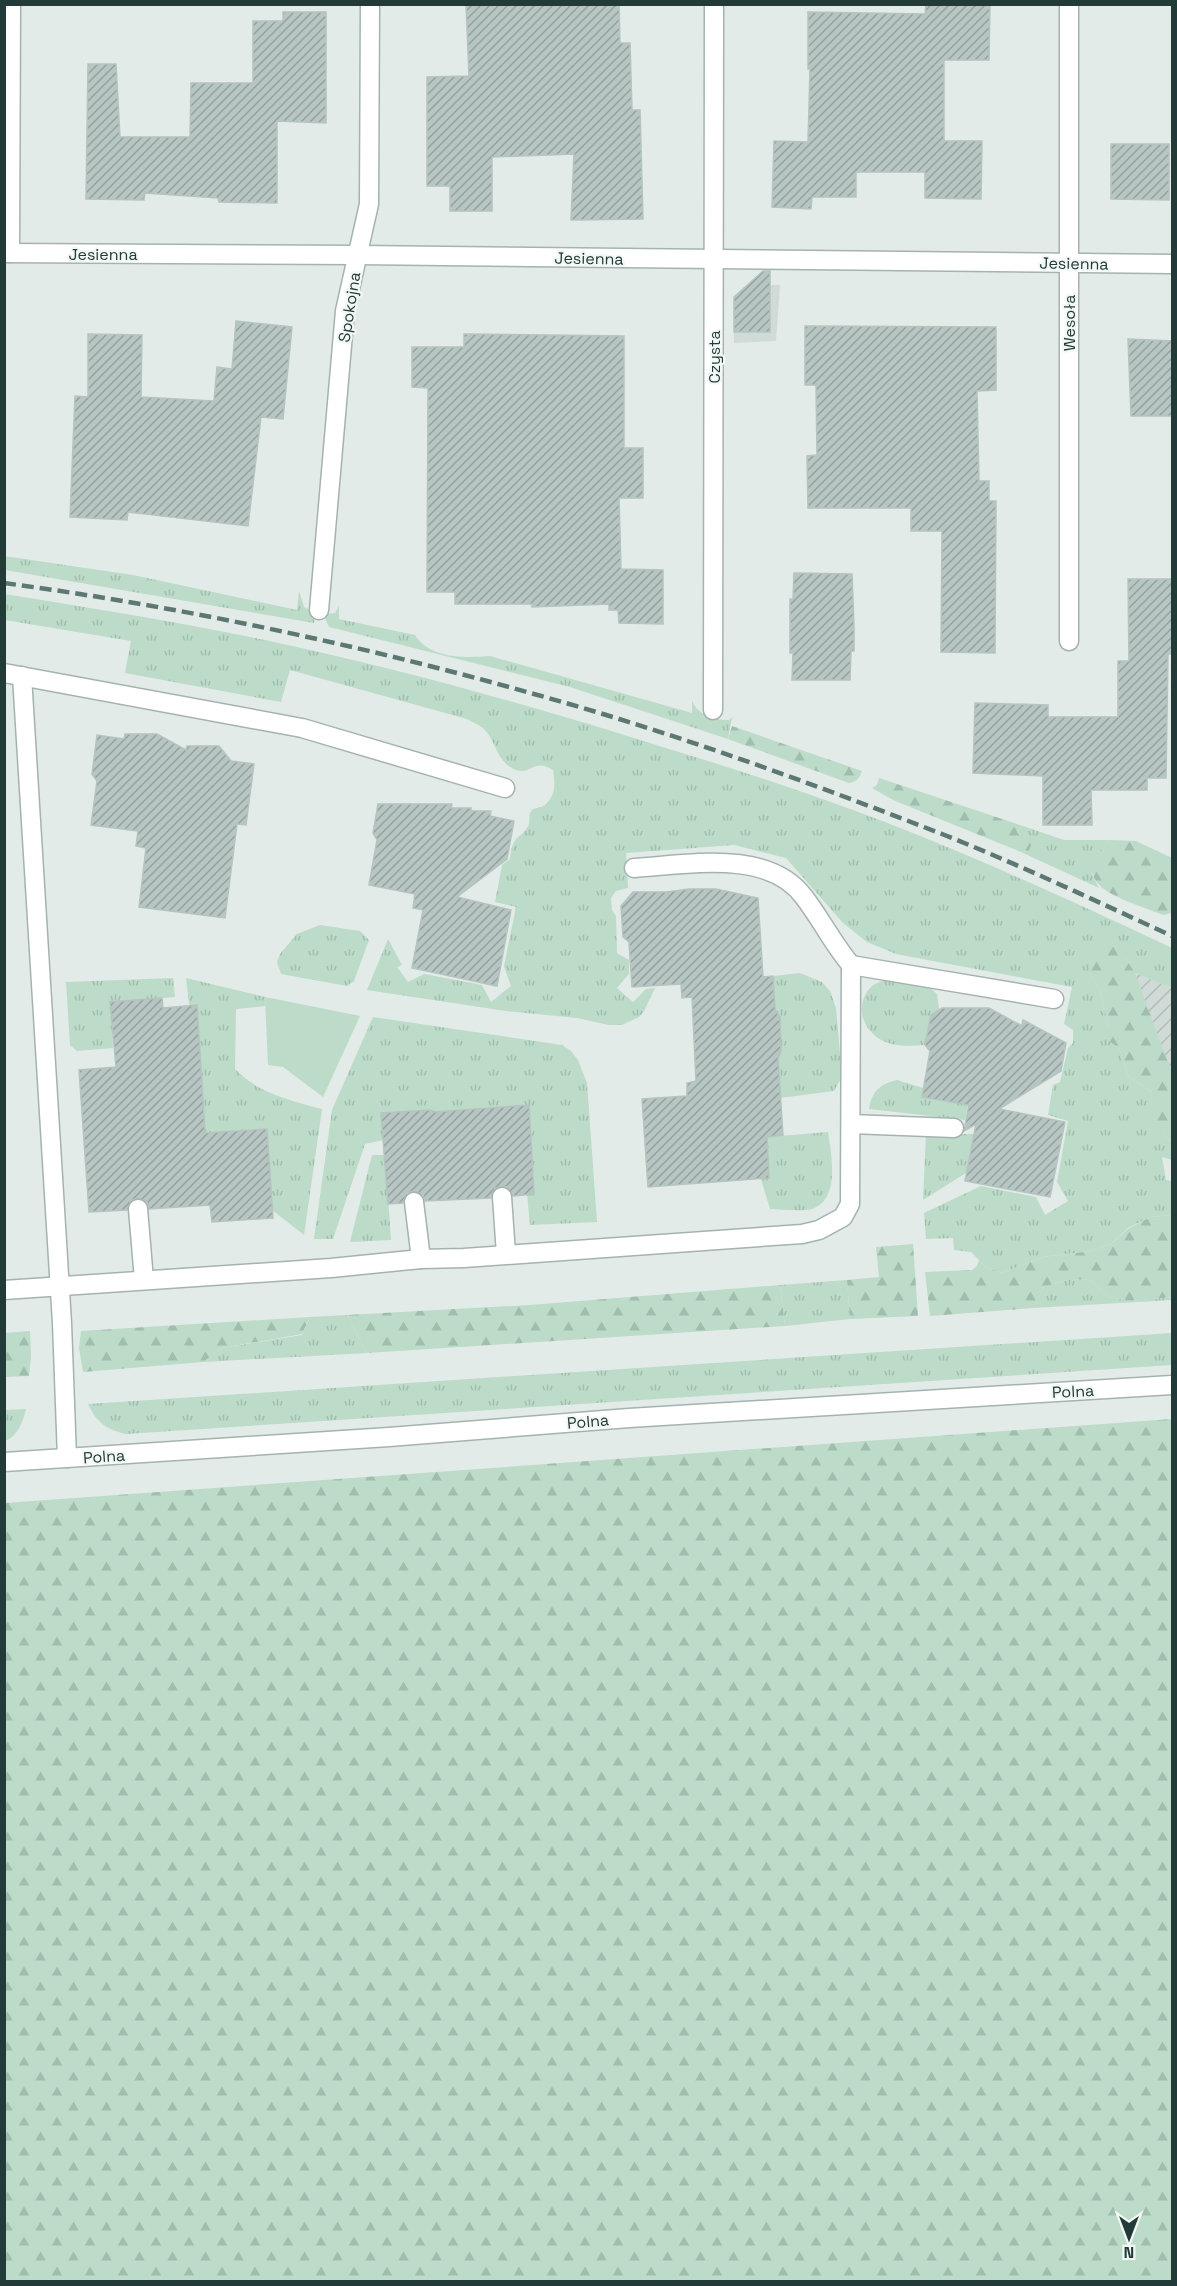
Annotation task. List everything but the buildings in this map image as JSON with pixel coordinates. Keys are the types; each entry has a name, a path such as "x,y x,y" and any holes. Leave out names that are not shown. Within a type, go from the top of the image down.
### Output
{"street":[{"path":"7,253 10,4"},
{"name":"Spokojna","path":"319,610 345,311 369,204 370,4"},
{"name":"Czysta","path":"712,710 714,4"},
{"name":"Wesoła","path":"1069,4 1069,641"},
{"name":"Jesienna","path":"7,253 1173,264"},
{"path":"67,1458 59,1286 13,674 302,728 505,788"},
{"path":"634,868 734,863 757,867 780,875 803,895 836,948 851,965 1054,999"},
{"path":"4,1290 802,1234 819,1230 843,1217 850,1204 851,965"},
{"path":"850,1124 954,1128"},
{"path":"502,1197 506,1254"},
{"path":"414,1202 421,1259"},
{"path":"138,1209 144,1280"},
{"name":"Polna","path":"4,1462 389,1437 628,1418 1173,1385"}],"shaded area":[{"path":"747,285 780,285 776,341 734,343 734,297"},
{"path":"1118,966 1172,988 1172,1086"}],"green space":[{"path":"4,556 133,575 297,610 299,591 304,607 316,613 314,623 5,570"},
{"path":"4,594 200,627 316,651 468,690 619,733 832,802 885,822 994,867 1172,948 1172,988 1135,973 1125,957 1090,972 1100,990 1109,1027 1129,1077 1152,1092 1154,1120 1160,1131 1172,1142 1172,1160 1162,1157 1166,1180 1172,1181 1172,1215 1150,1217 1128,1228 1111,1244 1091,1251 1043,1257 1002,1273 986,1267 971,1252 954,1250 953,1238 926,1239 924,1213 981,1186 1036,1197 1045,1215 1068,1201 1057,1182 1068,1121 1048,1115 1053,1085 1060,1082 1068,1048 1073,1043 1073,1030 1064,1024 1072,987 896,954 867,942 843,923 786,858 734,845 626,853 628,888 616,891 611,898 612,910 616,916 617,953 629,960 629,974 617,988 633,1002 646,989 655,988 639,1017 622,1025 506,1011 367,990 388,939 402,965 397,967 408,982 424,974 482,985 491,1002 511,986 504,966 516,907 495,902 502,865 510,859 514,842 526,830 532,810 549,801 553,793 553,770 540,765 522,771 510,767 502,759 487,732 467,719 290,670 281,702 125,673 131,641 5,620"},
{"path":"339,606 339,619 415,635 430,649 439,653 459,657 490,656 692,713 692,701 698,710 712,718 729,720 732,717 728,739 570,687 329,627 325,618 327,614 335,613"},
{"path":"732,726 862,771 857,779 849,783 728,739"},
{"path":"879,778 1023,826 1018,831 1020,835 1027,837 1031,845 1029,851 1021,852 893,800 872,788 877,785"},
{"path":"1023,826 1064,840 1109,840 1099,851 1092,874 1099,888 1021,852 1029,850 1018,831"},
{"path":"1109,840 1136,841 1172,858 1172,913 1163,915 1133,904 1105,890 1096,880 1092,869 1096,856"},
{"path":"320,925 360,931 369,940 354,981 347,986 281,974 277,962 280,954 297,934"},
{"path":"1115,947 1125,957 1135,973 1172,1073 1172,1142 1157,1129 1147,1128 1144,1121 1151,1114 1152,1092 1129,1077 1119,1048 1103,1037 1109,1027 1100,990 1090,972 1089,957 1101,948"},
{"path":"800,973 822,982 830,991 836,1008 842,1077 834,1091 780,1098 778,1059 781,1051 780,1017 775,1010 773,976"},
{"path":"173,978 175,997 111,1002 113,1048 77,1051 70,1045 66,982"},
{"path":"186,978 265,997 265,1006 236,1009 235,1069 254,1085 287,1099 322,1109 304,1235 272,1210 267,1136 259,1129 217,1132 205,1137"},
{"path":"889,979 927,985 937,994 939,1009 931,1015 925,1045 904,1046 888,1043 876,1036 865,1024 862,1009 866,994 879,982"},
{"path":"265,997 360,1016 323,1097 283,1067 268,1065"},
{"path":"373,1017 562,1045 571,1051 578,1060 587,1083 597,1222 530,1225 527,1194 534,1186 529,1113 520,1106 438,1113 430,1110 390,1112 382,1120 383,1140 365,1144 333,1239 314,1239 332,1110"},
{"path":"897,1080 923,1088 930,1098 968,1105 965,1120 869,1109 872,1097 878,1089"},
{"path":"828,1132 832,1163 831,1186 821,1204 807,1210 770,1209 761,1179 768,1171 767,1137"},
{"path":"926,1134 974,1134 966,1173 923,1200"},
{"path":"372,1155 385,1155 391,1240 350,1242"},
{"path":"1172,1215 1172,1297 1131,1301 1109,1297 1090,1280 1070,1279 1044,1287 1033,1308 930,1316 925,1272 972,1270 977,1266 979,1260 986,1267 1002,1273 1043,1257 1091,1251 1111,1244 1128,1229 1150,1217"},
{"path":"913,1244 918,1316 850,1319 847,1280 879,1277 876,1247"},
{"path":"1070,1279 1090,1280 1109,1297 1131,1301 1172,1297 1172,1300 1033,1308 1044,1287"},
{"path":"847,1280 850,1319 785,1326 780,1285"},
{"path":"780,1285 785,1326 367,1353 347,1315 530,1305"},
{"path":"347,1315 367,1353 203,1362 222,1348 302,1335 310,1317"},
{"path":"310,1317 302,1334 222,1348 203,1362 83,1372 79,1348 81,1331"},
{"path":"30,1331 29,1376 5,1377 5,1333"},
{"path":"1172,1333 1172,1365 126,1434 103,1424 88,1404"},
{"path":"26,1409 17,1432 5,1441 5,1410"},
{"path":"1172,1419 1172,2281 5,2281 5,1503"}],"railway":[{"path":"4,583 138,604 271,629 403,659 586,709 740,759 942,834 1172,936"}]}
